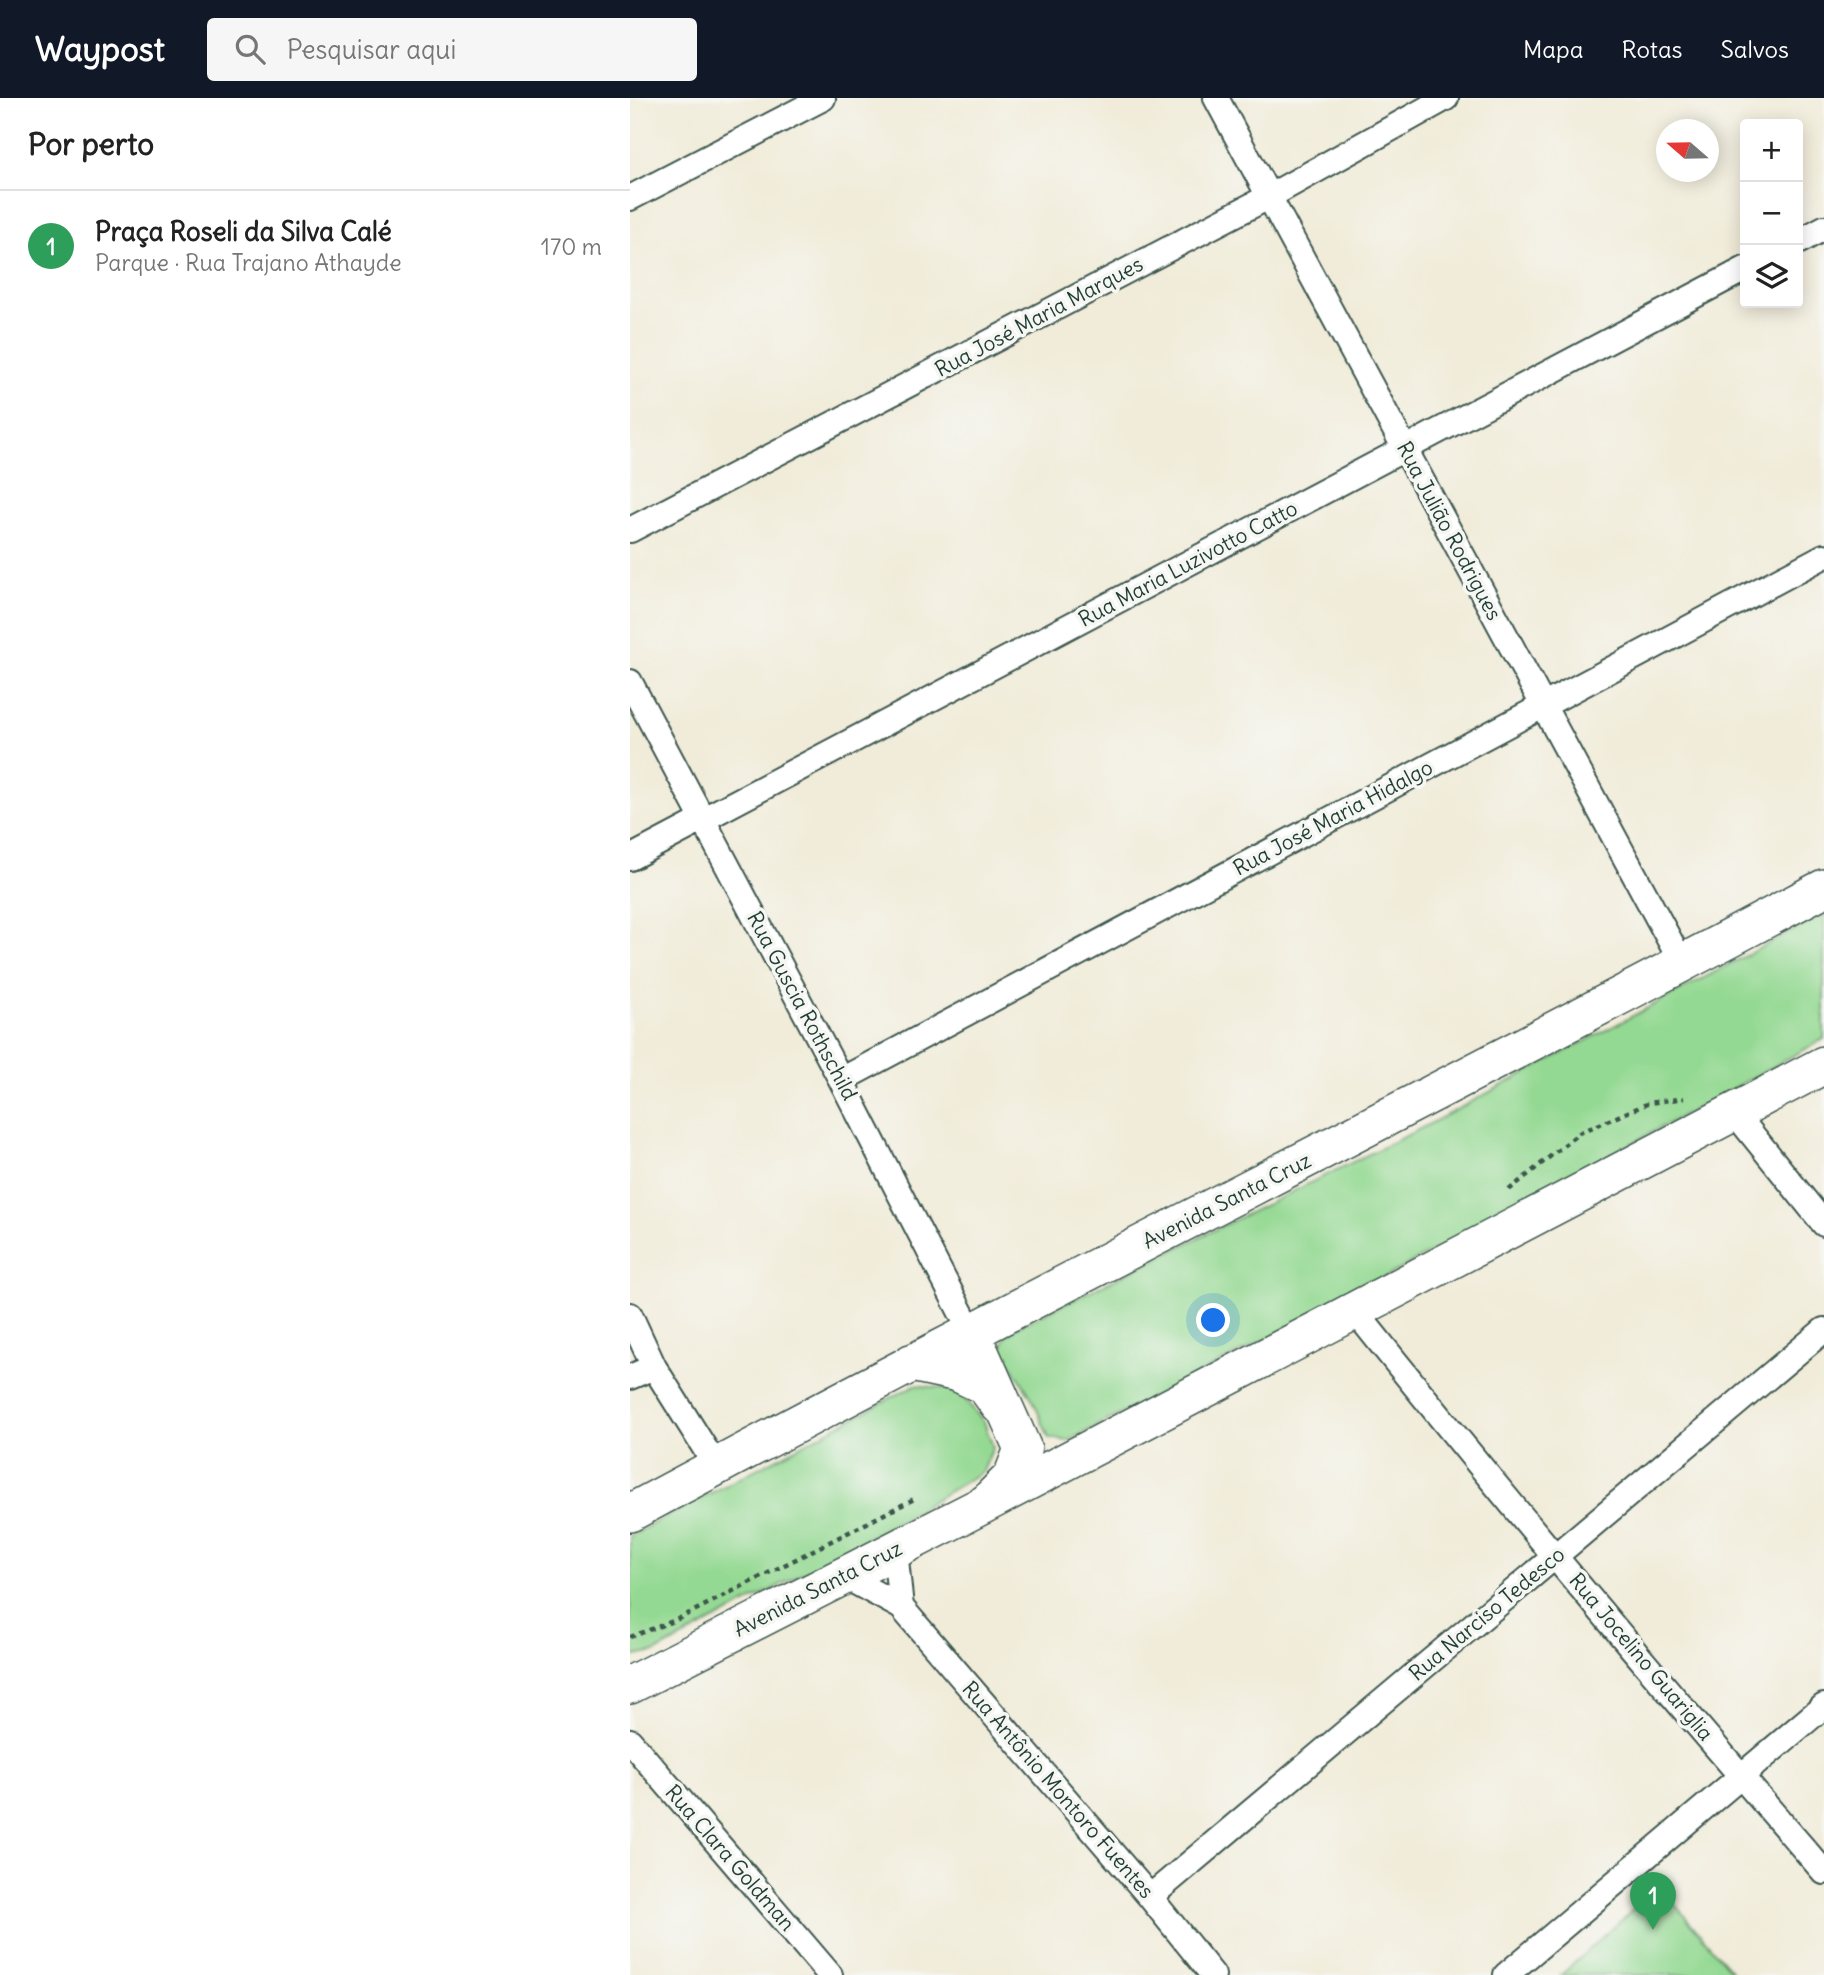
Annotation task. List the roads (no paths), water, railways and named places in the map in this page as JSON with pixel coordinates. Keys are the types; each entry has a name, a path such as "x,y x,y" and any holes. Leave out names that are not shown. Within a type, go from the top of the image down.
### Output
{"main road":[{"name":"Avenida Santa Cruz","path":"630,1513 971,1332 1683,965 1824,888"},
{"name":"Avenida Santa Cruz","path":"634,1680 983,1506 1824,1065"},
{"path":"971,1332 1023,1449 1012,1477 983,1506"},
{"path":"912,1363 958,1373 985,1386 1003,1410 1023,1449"}],"street":[{"path":"630,198 823,98"},
{"name":"Rua Julião Rodrigues","path":"1216,98 1683,965"},
{"name":"Rua José Maria Marques","path":"630,530 1270,196 1446,98"},
{"path":"1803,239 1824,228"},
{"name":"Rua Maria Luzivotto Catto","path":"630,858 1740,272"},
{"name":"Rua José Maria Hidalgo","path":"841,1080 1824,556"},
{"name":"Rua Guscia Rothschild","path":"630,682 971,1332"},
{"path":"1734,1112 1824,1224"},
{"name":"Rua Jocelino Guariglia","path":"1355,1311 1556,1556 1824,1872"},
{"path":"630,1315 654,1367 716,1466"},
{"name":"Rua Narciso Tedesco","path":"1150,1897 1824,1330"},
{"path":"630,1377 654,1367"},
{"path":"895,1550 901,1607"},
{"name":"Rua Antônio Montoro Fuentes","path":"844,1576 901,1607 1150,1897 1213,1975"},
{"path":"1506,1975 1824,1706"},
{"name":"Rua Clara Goldman","path":"630,1741 830,1975"}],"place":[{"name":"Praça Roseli da Silva Calé","path":"1653,1930"}]}
